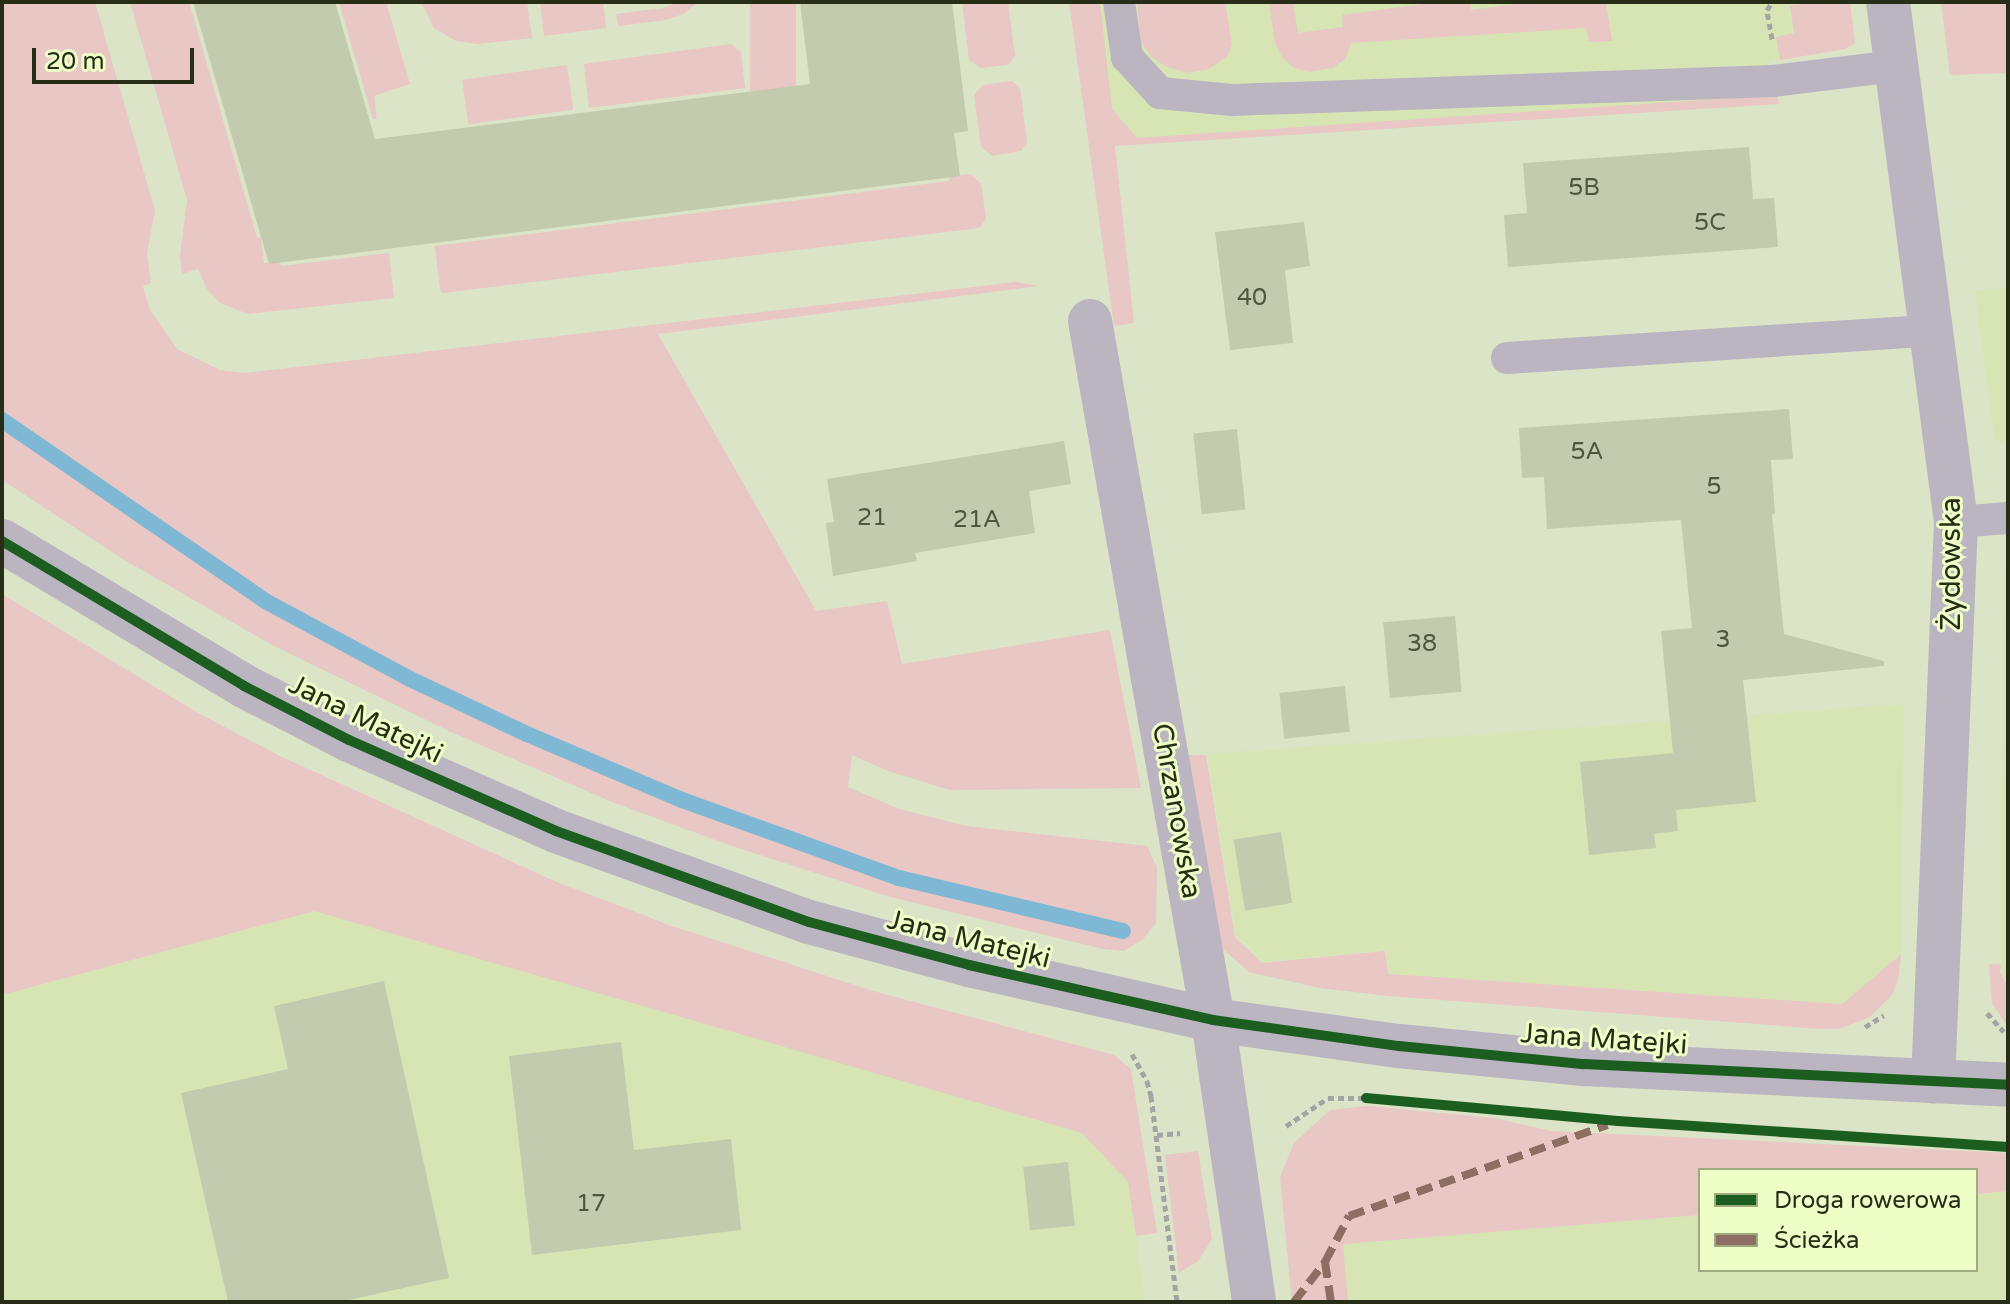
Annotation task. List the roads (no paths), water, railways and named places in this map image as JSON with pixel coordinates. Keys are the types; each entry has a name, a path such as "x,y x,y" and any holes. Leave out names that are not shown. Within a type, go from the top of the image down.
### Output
{"street":[{"name":"Żydowska","path":"1888,2 1956,522 1933,1082"},
{"name":"Chrzanowska","path":"1090,321 1213,1020 1254,1302"},
{"name":"Jana Matejki","path":"2,541 244,686 349,740 556,831 809,922 969,965 1213,1020 1399,1046 1584,1064 2008,1085"}],"lane":[{"path":"1119,2 1127,57 1160,93 1232,100 1773,81 1896,66"},
{"path":"1507,358 1930,331"},
{"path":"1956,522 2008,518"}],"waterway":[{"path":"2,420 267,602 410,679 527,734 682,800 899,878 1123,931"}]}
